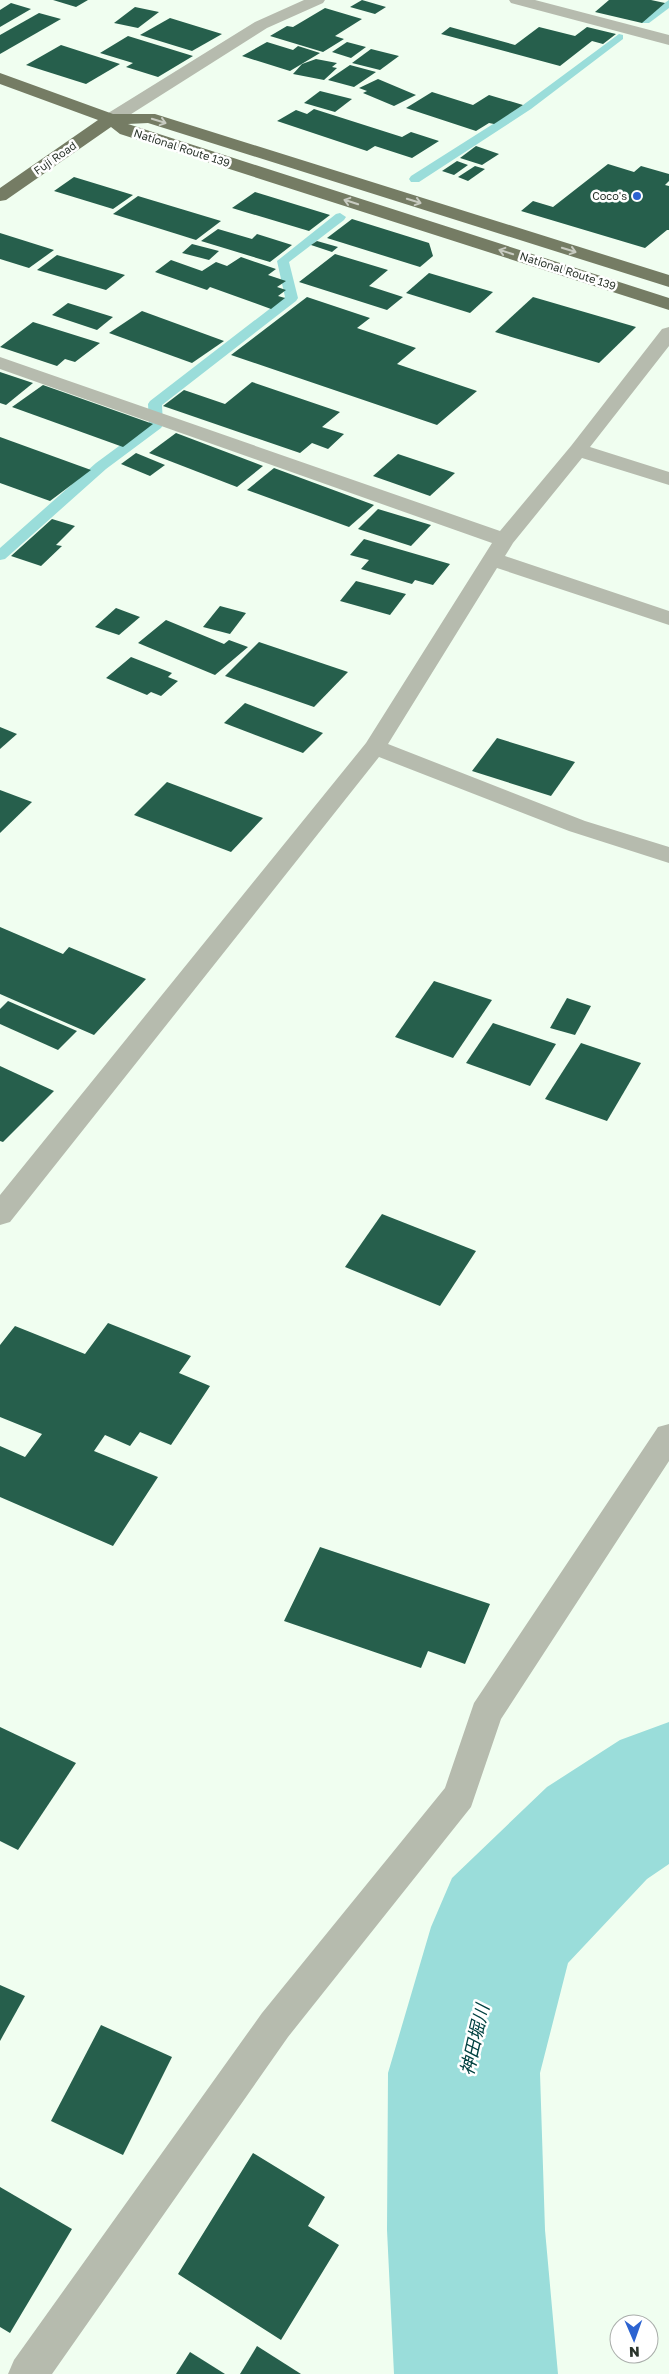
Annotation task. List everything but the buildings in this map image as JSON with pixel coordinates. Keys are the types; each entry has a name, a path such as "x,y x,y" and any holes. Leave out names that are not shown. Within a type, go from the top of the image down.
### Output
{"highway":[{"path":"0,78 110,119"},
{"name":"National Route 139","path":"110,119 149,118 669,281"},
{"name":"Fuji Road","path":"0,196 110,119"},
{"name":"National Route 139","path":"110,119 126,130 669,304"}],"street":[{"path":"110,119 261,25 317,0"},
{"path":"517,0 669,40"},
{"path":"0,1215 375,747 498,550 669,333"},
{"path":"0,363 498,550 669,618"},
{"path":"578,450 669,478"},
{"path":"375,747 577,826 669,854"},
{"path":"28,2374 275,2025 459,1796 486,1713 669,1436"}],"waterway":[{"path":"645,21 669,3"},
{"path":"415,179 527,107 619,37"},
{"path":"0,556 101,466 156,425 155,404 292,298 283,261 340,217"},
{"name":"神田堀川","path":"476,2374 466,2230 464,2073 504,1927 597,1833 669,1785"}],"place":[{"name":"Coco's","path":"637,196"}]}
